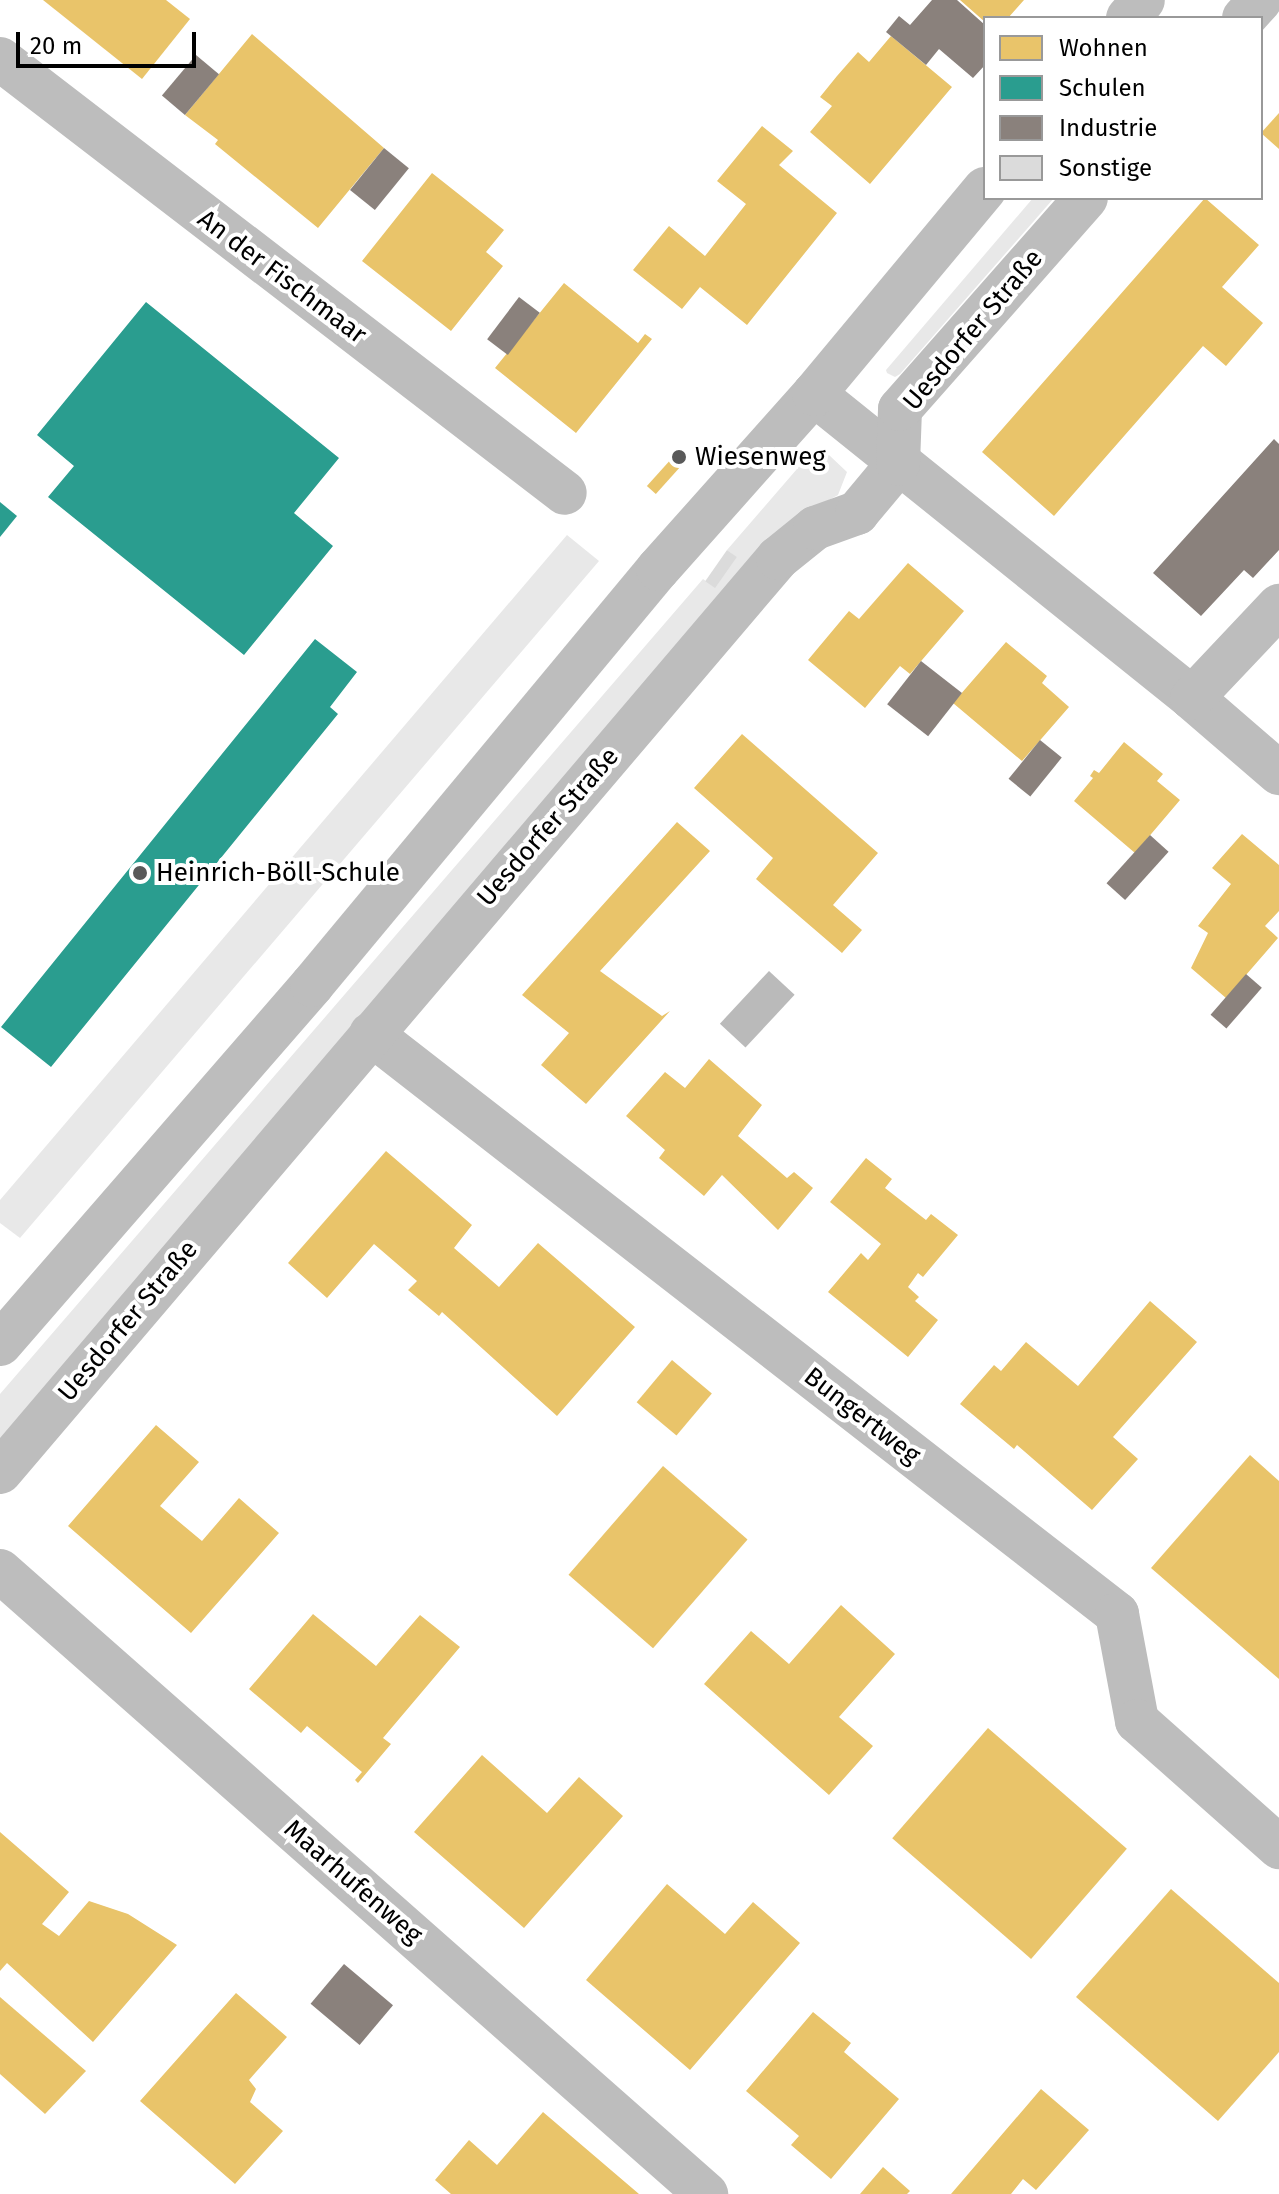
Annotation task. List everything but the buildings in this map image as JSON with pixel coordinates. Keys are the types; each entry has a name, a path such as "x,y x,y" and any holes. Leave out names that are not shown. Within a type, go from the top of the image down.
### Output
{"street":[{"path":"1130,16 1143,0"},
{"path":"1246,16 1260,0"},
{"name":"An der Fischmaar","path":"0,59 565,493"},
{"path":"0,1344 312,985 658,569 814,394 983,191"},
{"name":"Uesdorfer Straße","path":"0,1472 778,558 815,528 857,513 898,464 900,409 1084,200"},
{"path":"814,394 1192,698 1279,773"},
{"path":"1192,698 1279,606"},
{"name":"Bungertweg","path":"371,1034 1117,1614 1137,1721 1279,1847"},
{"name":"Maarhufenweg","path":"0,1571 706,2194"}],"shaded area":[{"path":"1031,200 1052,200 900,374 895,377 886,370"},
{"path":"829,455 847,472 838,495 829,500 0,1442 0,1394 703,579 713,586 736,557 727,550 803,462"},
{"path":"567,535 599,561 20,1238 0,1223 0,1200"},
{"path":"769,971 795,995 745,1048 720,1024"}],"place":[{"name":"Wiesenweg","path":"679,457"},
{"name":"Heinrich-Böll-Schule","path":"140,873"}]}
